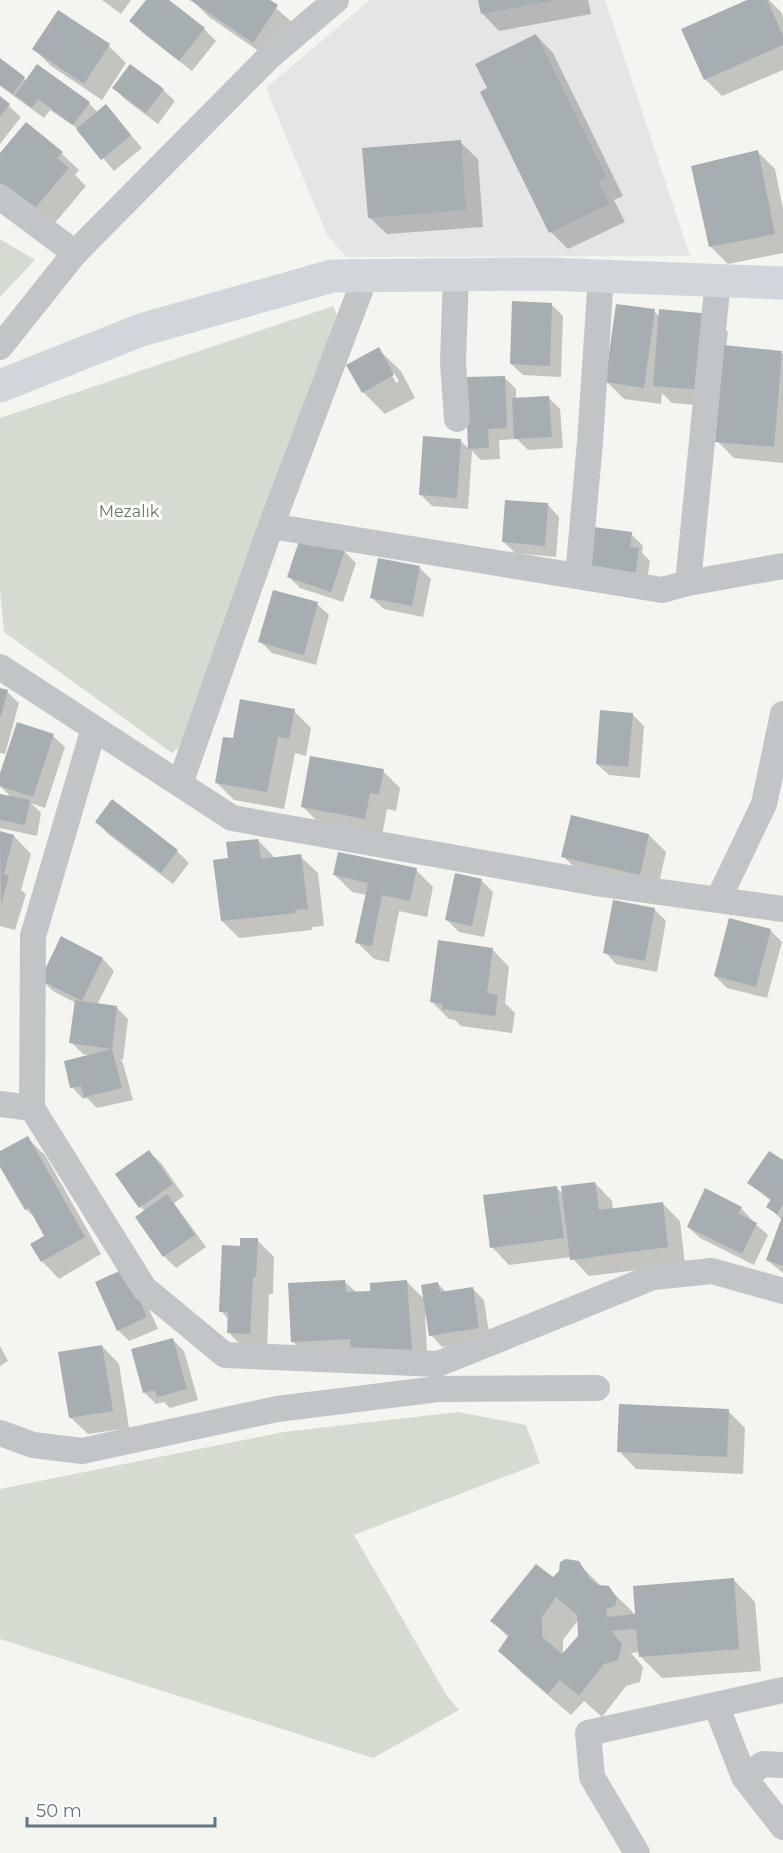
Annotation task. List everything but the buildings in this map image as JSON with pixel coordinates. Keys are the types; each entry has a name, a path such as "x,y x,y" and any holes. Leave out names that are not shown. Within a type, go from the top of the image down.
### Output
{"street":[{"path":"0,347 75,252 270,56 336,0"},
{"path":"0,197 75,252"},
{"path":"180,784 271,526 366,275"},
{"path":"456,275 453,362 457,418"},
{"path":"0,386 141,330 332,276 601,276 783,283"},
{"path":"578,576 601,276"},
{"path":"688,583 718,280"},
{"path":"271,526 662,590 688,583 783,566"},
{"path":"0,667 232,818 596,883 783,909"},
{"path":"718,900 764,804 783,714"},
{"path":"94,728 33,936 32,1108 144,1288 225,1355 438,1364 653,1277 712,1271 783,1291"},
{"path":"752,904 783,926"},
{"path":"0,1104 32,1108"},
{"path":"0,1433 33,1445 82,1450 277,1409 438,1389 597,1388"},
{"path":"637,1853 592,1777 588,1732 783,1690"},
{"path":"716,1705 744,1777 783,1827"},
{"path":"744,1777 763,1764 783,1765"}],"shaded area":[{"path":"370,0 605,0 690,256 346,257 326,233 266,88"}],"green space":[{"path":"0,239 35,260 0,297"},
{"name":"Mezalık","path":"333,306 337,315 183,743 172,753 4,632 0,589 0,418"},
{"path":"458,1412 526,1425 540,1463 354,1535 447,1696 459,1710 373,1758 0,1639 0,1489 284,1432"}]}
